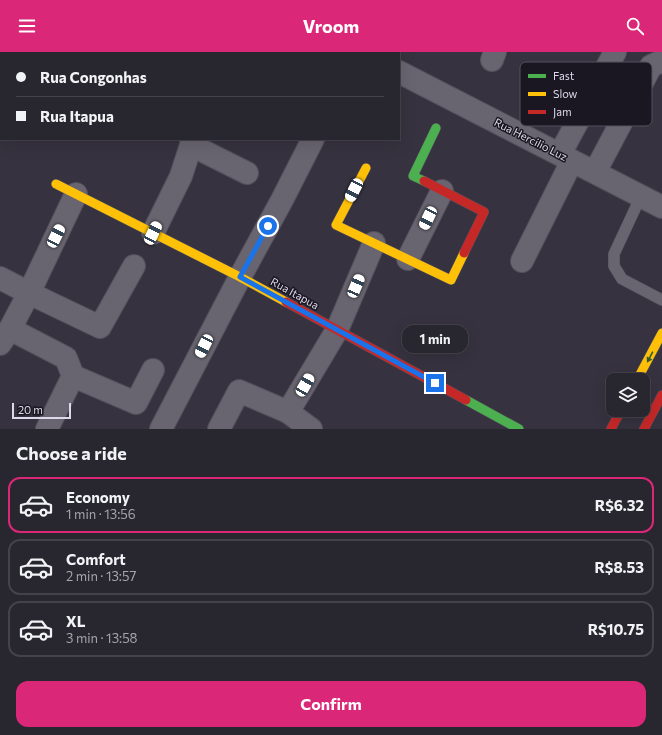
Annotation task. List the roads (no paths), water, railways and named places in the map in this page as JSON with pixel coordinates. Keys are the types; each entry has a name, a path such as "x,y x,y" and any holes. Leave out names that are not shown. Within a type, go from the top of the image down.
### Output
{"street":[{"path":"610,62 615,52"},
{"path":"652,66 662,61"},
{"name":"Rua Hercilio Luz","path":"400,73 662,207"},
{"path":"522,261 580,126"},
{"path":"595,172 619,126"},
{"path":"366,168 336,225 451,280 484,212 413,176 436,128"},
{"path":"161,429 312,140"},
{"path":"153,233 180,176 192,142 247,173"},
{"name":"Rua Itapua","path":"56,184 240,277 519,429"},
{"path":"408,259 442,191"},
{"path":"76,194 29,293 5,337 66,358 73,376 136,403 153,370"},
{"path":"288,412 337,330 374,243"},
{"path":"0,278 100,327 134,266"},
{"path":"641,373 662,333"},
{"path":"47,429 73,376"},
{"path":"219,429 239,391 288,412 311,429"},
{"path":"644,429 662,395"},
{"path":"611,429 617,417"}],"lane":[{"path":"641,196 614,254 614,266 622,279 662,300"}]}
